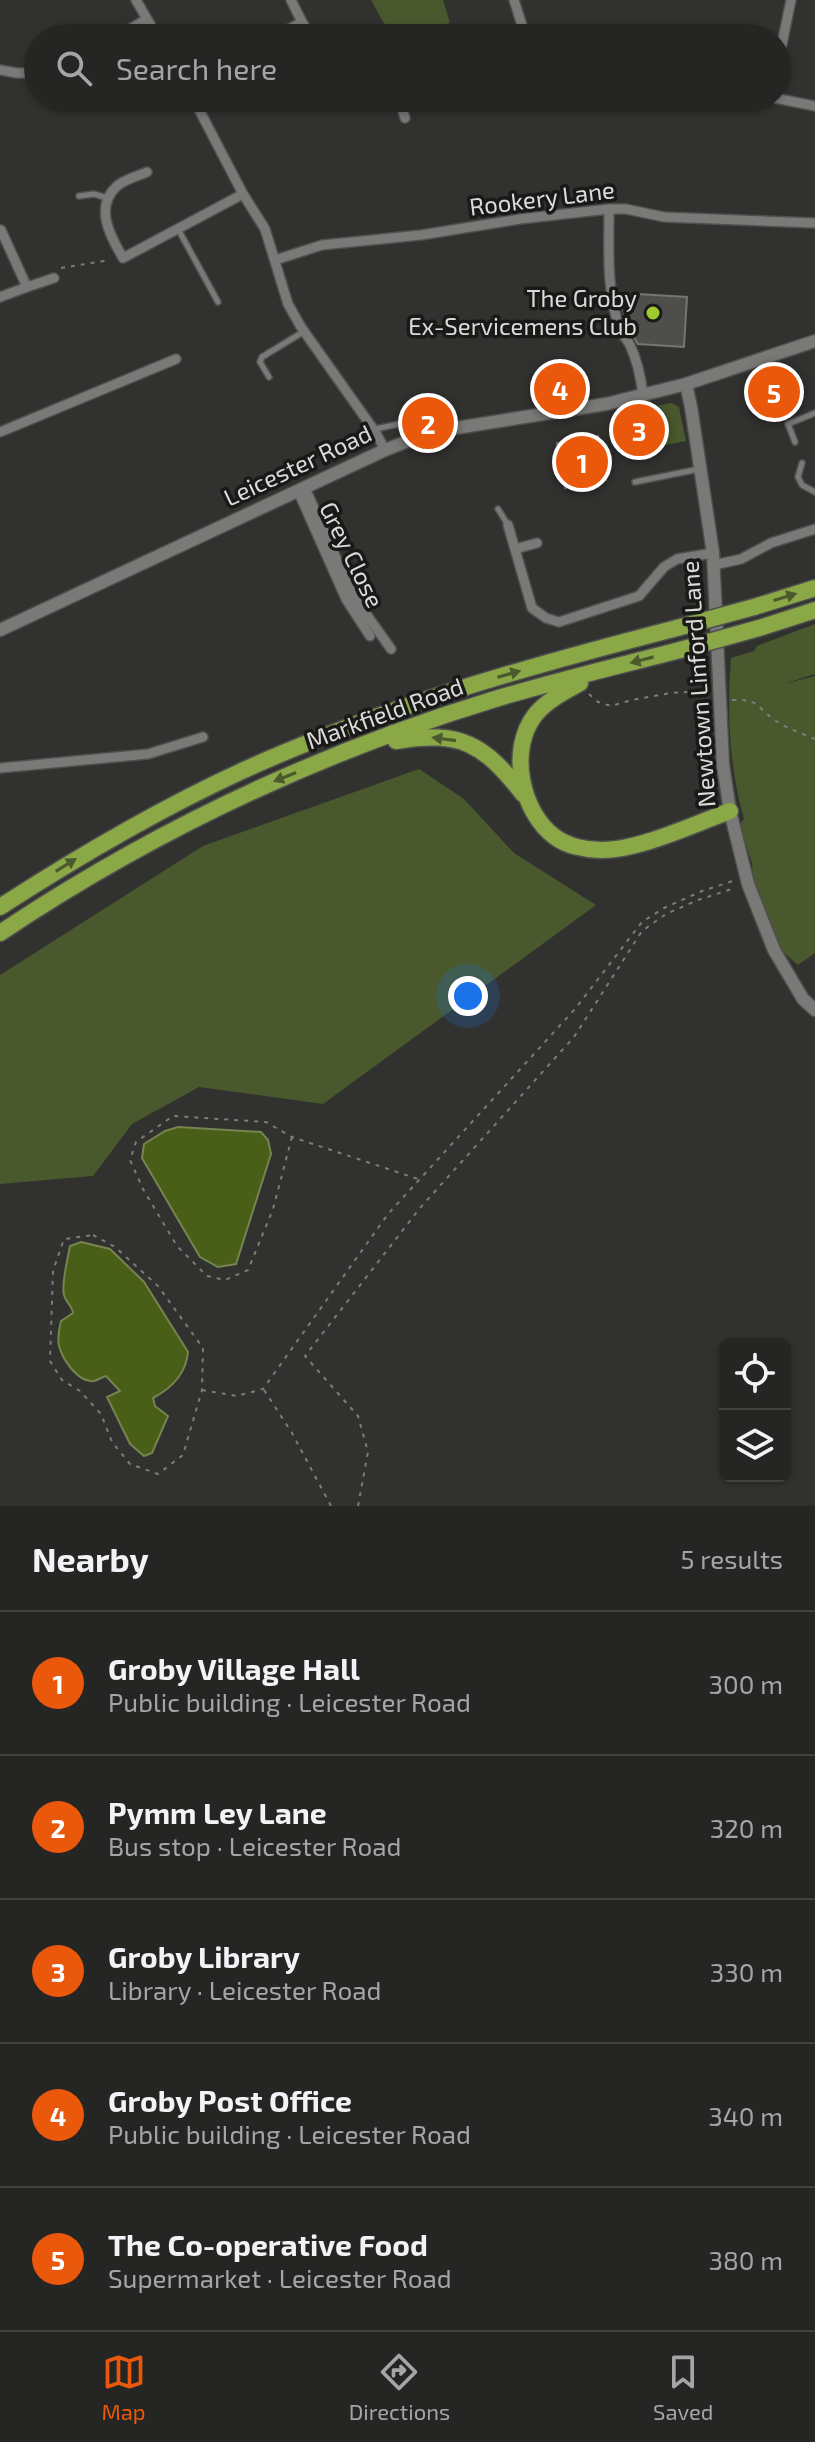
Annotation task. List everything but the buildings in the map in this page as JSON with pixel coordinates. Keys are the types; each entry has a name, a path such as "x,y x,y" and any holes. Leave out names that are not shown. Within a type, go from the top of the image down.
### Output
{"highway":[{"name":"Markfield Road","path":"0,907 115,836 243,771 316,739 476,683 815,588"},
{"name":"Markfield Road","path":"0,933 125,857 188,824 276,781 357,748 494,700 815,610"},
{"path":"603,670 555,697 534,716 521,749 526,798 533,813 555,838 574,847 602,850 636,845 730,811"},
{"path":"357,748 437,736 459,741 492,757 526,798"}],"street":[{"path":"136,0 150,24"},
{"path":"291,0 302,22 298,24"},
{"path":"514,0 522,24"},
{"path":"786,24 791,0"},
{"path":"139,24 147,19"},
{"path":"0,70 24,73"},
{"path":"791,101 815,106"},
{"path":"200,112 265,229 288,304 374,429 385,450"},
{"path":"403,112 405,118"},
{"path":"147,172 119,184 107,198 105,216 111,237 123,258 243,194"},
{"path":"609,209 610,275 616,314 621,331 630,345 643,395"},
{"name":"Rookery Lane","path":"275,260 322,245 609,209 626,209 664,217 815,223"},
{"path":"1,230 27,287"},
{"path":"0,297 54,278"},
{"name":"Leicester Road","path":"0,630 385,450 431,432 606,404 686,384 815,341"},
{"path":"0,432 176,359"},
{"name":"Newtown Linford Lane","path":"686,384 713,559 723,765 730,811 747,880 774,950 803,999 815,1010"},
{"path":"302,489 352,594 391,649"},
{"name":"Grey Close","path":"302,489 346,599 370,636"},
{"path":"508,525 532,608 546,618 559,622 639,596 664,567 677,559 741,559 771,543 815,529"},
{"path":"515,549 537,543"},
{"path":"0,768 148,754 203,737"}],"lane":[{"path":"79,196 94,194 107,198"},
{"path":"177,228 218,302"},
{"path":"269,377 260,362 262,357 304,331"},
{"path":"795,442 788,424 815,413"},
{"path":"374,429 437,416"},
{"path":"802,463 798,477 802,485 815,492"},
{"path":"635,482 700,469"},
{"path":"498,509 508,525"}],"path":[{"path":"54,278 62,267 123,258"},
{"path":"587,692 598,702 611,706 671,693 745,699 759,704 774,720 815,739"},
{"path":"202,1390 237,1396 263,1389 388,1214 575,1009 642,922 702,891 747,880"},
{"path":"358,1506 368,1452 358,1416 305,1356 420,1208 574,1037 642,931 666,914 747,880"},
{"path":"292,1137 273,1209 248,1270 225,1280 207,1276 177,1246 143,1189 130,1160 136,1142 173,1116 266,1122 292,1137 419,1180"},
{"path":"93,1235 115,1247 158,1286 203,1348 202,1390 183,1455 158,1474 130,1464 112,1442 101,1414 80,1391 62,1380 50,1361 53,1271 64,1239 93,1235"},
{"path":"263,1389 292,1433 331,1506"}],"shaded area":[{"path":"371,0 443,0 450,23 447,24 384,24"},
{"path":"671,403 679,407 686,441 641,450 641,445 656,441 650,414 627,419 625,412"},
{"path":"815,624 815,674 784,684 815,676 815,953 798,965 777,947 744,893 753,884 752,863 739,825 744,819 732,759 729,719 731,658"},
{"path":"419,769 464,799 514,853 596,905 323,1104 199,1087 132,1124 93,1176 0,1184 0,975 203,846"},
{"path":"178,1127 261,1132 268,1140 271,1154 236,1264 218,1267 200,1257 142,1158 144,1144"},
{"path":"81,1242 110,1249 144,1282 188,1352 177,1380 153,1398 155,1406 168,1416 152,1453 144,1456 130,1444 107,1397 120,1391 106,1376 94,1381 82,1378 68,1364 59,1346 61,1321 73,1313 63,1290 70,1246"}],"place":[{"name":"The Groby Ex-Servicemens Club","path":"653,313"},
{"name":"Groby Post Office","path":"560,389"},
{"name":"The Co-operative Food","path":"774,392"},
{"name":"Pymm Ley Lane","path":"428,423"},
{"name":"Groby Library","path":"639,430"},
{"name":"Groby Village Hall","path":"582,462"}]}
